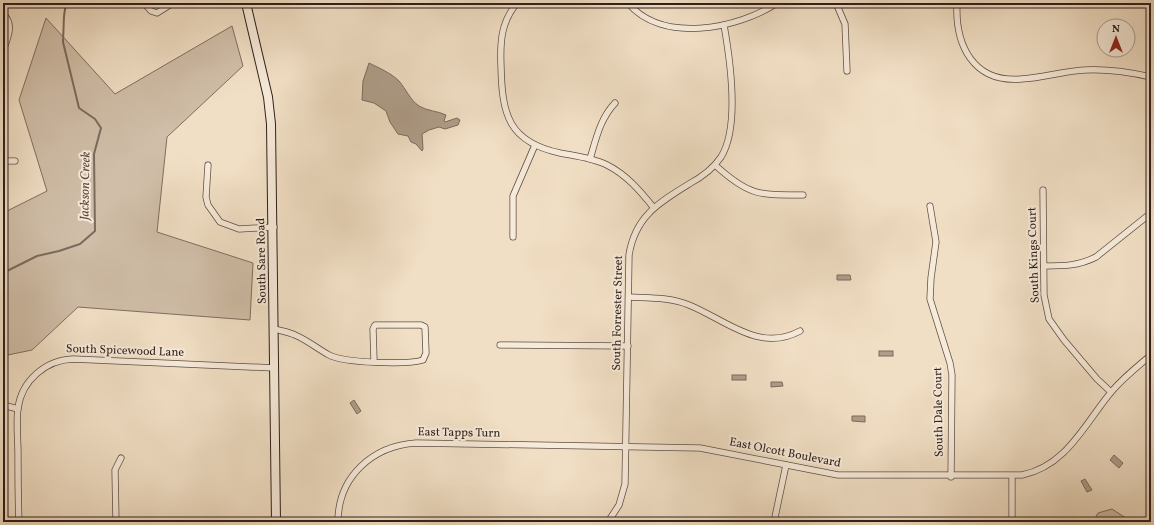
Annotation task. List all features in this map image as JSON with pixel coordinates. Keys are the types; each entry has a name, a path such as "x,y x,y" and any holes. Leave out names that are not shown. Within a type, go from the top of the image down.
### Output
{"main road":[{"name":"South Sare Road","path":"246,3 268,97 271,124 274,227 276,522"}],"street":[{"path":"144,3 151,11 157,13 173,3"},
{"path":"517,3 506,18 502,34 502,101 506,114 514,127 535,145 608,165 623,174 654,208"},
{"path":"628,3 644,17 664,26 676,27 724,25 758,14 777,3"},
{"path":"836,3 845,24 847,71"},
{"path":"957,3 957,25 962,45 974,62 983,70 992,75 1004,78 1022,79 1071,71 1097,70 1126,72 1151,77"},
{"path":"3,14 8,18 10,25 3,51"},
{"name":"South Forrester Street","path":"608,522 619,505 624,488 631,244 641,221 654,208 708,172 715,165 726,148 730,130 731,67 724,25"},
{"path":"590,159 601,123 606,113 615,103"},
{"path":"513,237 513,196 535,145"},
{"path":"3,161 15,161"},
{"path":"208,165 206,197 208,205 220,222 239,229 274,227"},
{"path":"715,165 735,183 749,191 766,194 804,195"},
{"name":"South Kings Court","path":"1043,190 1044,295 1049,319 1092,374 1111,392"},
{"name":"South Dale Court","path":"930,206 936,242 930,299 952,375 951,477"},
{"path":"1044,266 1074,266 1086,262 1096,257 1151,213"},
{"path":"629,297 662,298 680,302 743,332 756,336 784,338 800,331"},
{"path":"274,330 294,334 339,359 374,361 416,362 423,360 426,353 425,327 421,324 375,325 373,329 374,361"},
{"path":"500,345 628,346"},
{"name":"East Olcott Boulevard","path":"626,446 700,448 838,475 951,477 1012,476 1028,474 1056,460 1069,448 1111,392 1124,378 1151,355"},
{"name":"South Spicewood Lane","path":"18,522 18,408 22,393 35,375 52,364 66,359 275,368"},
{"path":"3,405 18,408"},
{"name":"East Tapps Turn","path":"338,522 342,494 353,473 379,452 398,445 416,443 626,446"},
{"path":"116,522 115,470 121,458"},
{"path":"774,522 786,465"},
{"path":"1012,476 1012,522"}],"shaded area":[{"path":"46,18 115,94 232,26 243,66 167,137 157,232 253,263 250,320 78,307 32,350 3,356 3,213 47,191 19,100"},
{"path":"369,63 396,78 402,84 413,101 419,106 446,115 445,122 457,118 460,120 458,125 445,129 439,127 422,134 422,151 416,144 411,142 408,136 398,134 390,122 386,111 374,103 362,100 363,81"},
{"path":"837,275 850,275 851,280 837,280"},
{"path":"879,351 893,351 893,356 879,356"},
{"path":"732,375 746,375 746,380 732,380"},
{"path":"771,382 782,382 783,386 771,387"},
{"path":"354,400 361,411 357,414 350,403"},
{"path":"852,416 865,416 865,422 852,421"},
{"path":"1114,455 1123,463 1119,468 1110,460"},
{"path":"1085,479 1092,490 1087,492 1081,481"},
{"path":"1112,509 1132,522 1093,522 1098,513"}],"waterway":[{"name":"Jackson Creek","path":"3,273 37,256 80,244 95,231 94,154 101,128 95,119 79,108 63,42 66,3"}]}
